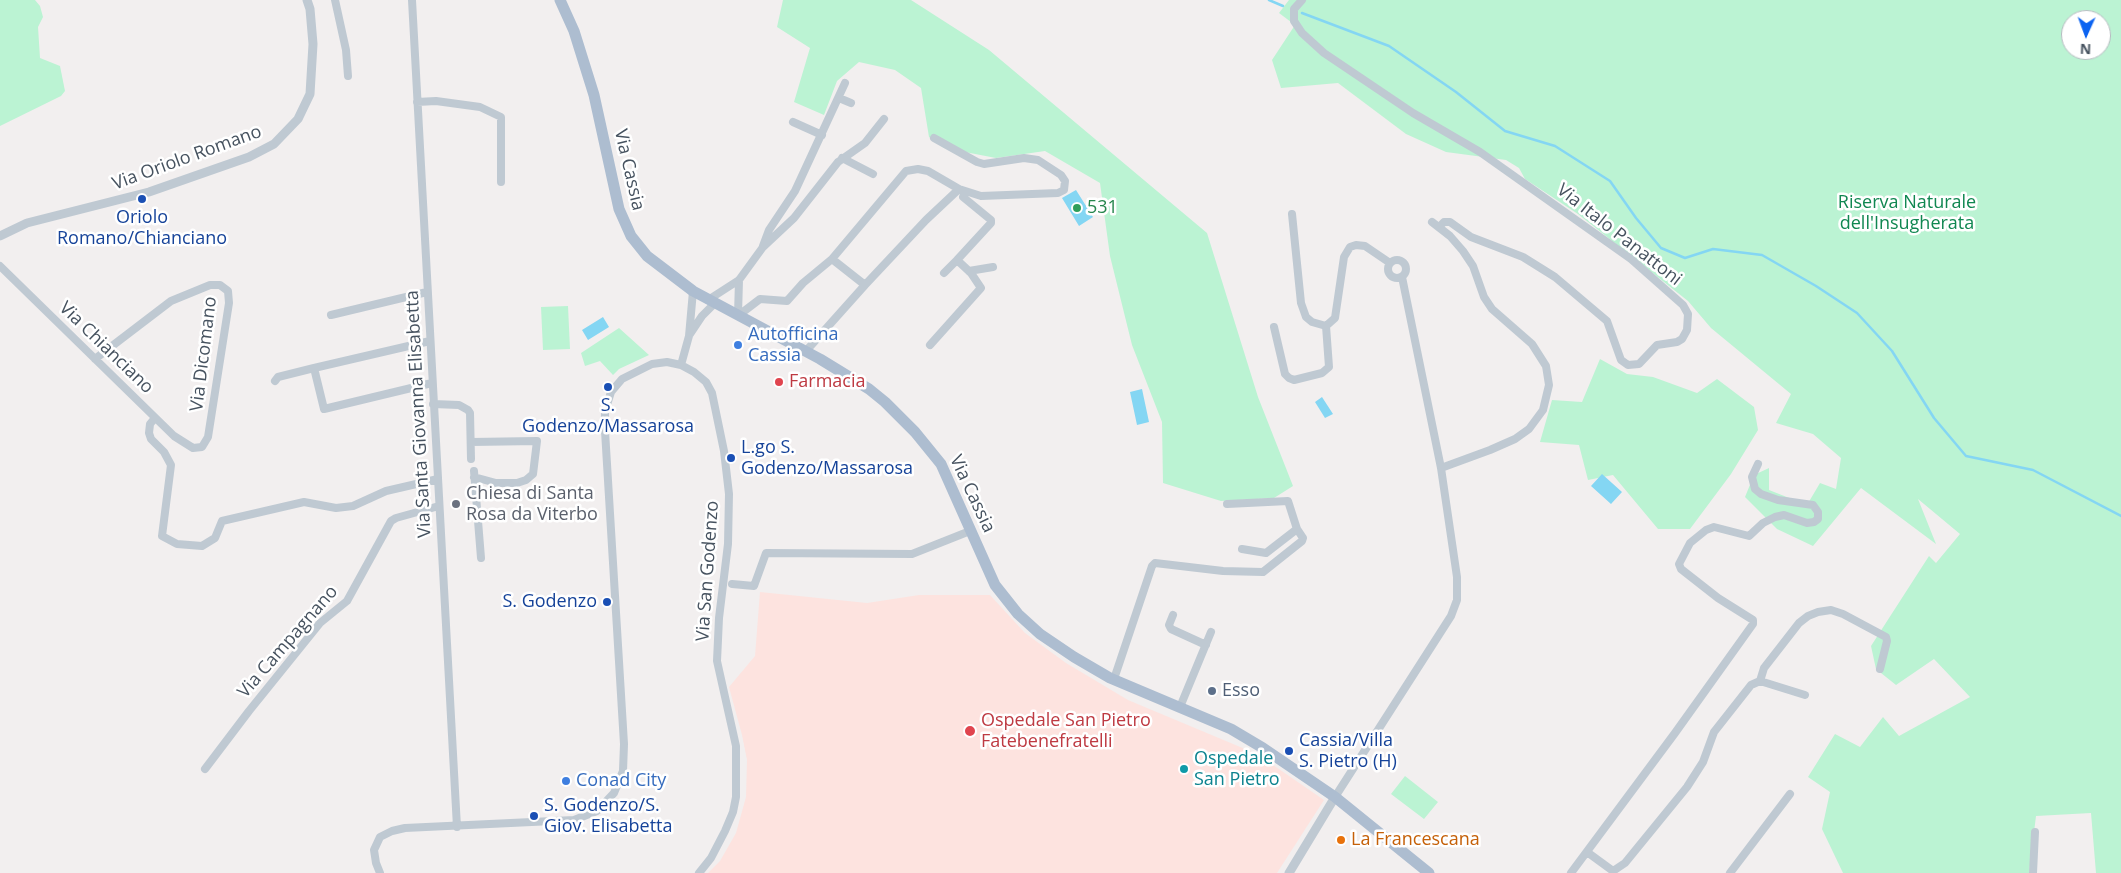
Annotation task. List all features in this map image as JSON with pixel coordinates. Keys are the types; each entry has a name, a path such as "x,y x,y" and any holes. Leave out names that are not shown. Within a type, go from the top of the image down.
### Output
{"main road":[{"name":"Via Cassia","path":"560,0 574,31 588,75 598,112 614,191 624,223 633,239 647,256 693,291 806,351 869,389 885,402 915,432 941,464 995,585 1018,614 1040,634 1114,679 1248,738 1335,797 1429,873"}],"street":[{"path":"335,0 346,50 348,76"},
{"name":"Via Santa Giovanna Elisabetta","path":"412,0 457,826"},
{"name":"Via Italo Panattoni","path":"1302,0 1294,9 1293,19 1302,33 1339,65 1413,113 1480,152 1631,259 1683,305 1688,314 1687,330 1682,339 1677,342 1657,345 1639,364 1628,365 1621,360 1607,320 1555,277 1518,255 1471,237 1450,222 1444,222 1439,227"},
{"name":"Via Oriolo Romano","path":"0,236 27,223 149,192 256,154 274,144 298,118 310,94 313,44 310,3"},
{"path":"763,247 768,231 790,200 845,84"},
{"path":"839,98 851,103"},
{"path":"417,102 436,101 480,107 500,117 501,182"},
{"path":"689,336 712,301 739,280 763,247 794,218 842,158 865,143 884,119"},
{"path":"793,122 822,135"},
{"path":"739,315 760,299 787,301 803,283 832,259 906,171 918,168 928,171 962,190 982,196 1058,193 1064,190 1066,185 1061,175 1038,160 1024,158 984,164 934,138"},
{"path":"842,158 874,174"},
{"path":"944,273 991,223 991,220 963,197 962,190"},
{"path":"806,351 926,220 962,190"},
{"path":"1292,214 1302,308 1309,321 1326,326"},
{"path":"1432,222 1456,243 1472,266 1484,297 1492,309 1532,344 1540,355 1546,366 1548,385 1544,410 1529,429 1515,439 1441,468"},
{"path":"1326,326 1336,314 1343,265 1348,249 1356,245 1365,246 1390,263"},
{"path":"832,259 865,285"},
{"path":"930,345 981,288 969,271 958,260"},
{"path":"1289,873 1335,797 1455,609 1458,595 1458,583 1441,468 1402,277 1407,270 1403,262 1398,260 1390,263"},
{"path":"1390,263 1388,269 1391,276 1402,277"},
{"name":"Via Chianciano","path":"0,266 178,440 193,448"},
{"path":"969,271 993,267"},
{"path":"739,280 739,315"},
{"name":"Via Dicomano","path":"95,359 171,301 210,285 226,288 229,293 229,303 208,437 202,447 193,448"},
{"path":"681,365 689,336 693,291"},
{"path":"331,315 427,292"},
{"path":"1274,327 1285,374 1294,380 1322,373 1329,367 1326,326"},
{"path":"275,381 278,377 430,341"},
{"name":"Via San Godenzo","path":"457,826 559,822 583,818 597,811 620,783 624,759 604,431 605,411 611,392 625,377 656,363 681,365 702,378 714,397 724,451 729,494 728,544 719,618 717,661 736,746 736,797 727,828 711,858 699,873"},
{"path":"314,368 324,409 432,383"},
{"path":"434,404 459,405 468,410 471,459"},
{"path":"155,418 150,424 152,439 164,452 171,465 162,536 177,544 202,546 215,538 222,522 304,502 336,508 352,506 386,492 438,479"},
{"path":"471,442 537,441 536,466 533,474 526,480 517,483 496,483 474,474 482,558"},
{"path":"1570,873 1692,711 1753,624 1753,620 1718,598 1681,568 1679,564 1690,543 1706,530 1714,528 1749,536 1763,523 1775,517 1784,515 1807,523 1818,519 1818,512 1813,505 1778,500 1755,489 1752,476 1758,464"},
{"path":"1114,679 1152,566 1155,563 1223,571 1263,572 1302,541 1302,534 1297,529 1288,501 1227,504"},
{"name":"Via Campagnano","path":"205,769 248,711 320,623 347,601 391,521 439,506"},
{"path":"1242,549 1266,553 1297,529"},
{"path":"732,584 754,586 766,553 912,554 970,532"},
{"path":"1760,682 1764,668 1799,623 1808,616 1831,610 1843,614 1886,637 1887,641 1880,668"},
{"path":"1173,615 1169,624 1171,629 1206,644"},
{"path":"1180,708 1211,632"},
{"path":"1587,852 1613,871 1626,863 1686,787 1702,762 1714,732 1751,685 1760,682 1805,695"},
{"path":"1730,873 1790,794"},
{"path":"380,873 374,854 376,845 383,835 398,829 457,826"},
{"path":"2033,873 2035,832"}],"shaded area":[{"name":"Ospedale San Pietro Fatebenefratelli","path":"760,592 867,603 919,595 990,595 1025,633 1066,663 1128,700 1257,754 1324,800 1277,873 708,873 720,861 736,833 746,797 747,760 729,687 755,656"}],"green space":[{"path":"0,0 35,0 40,6 43,17 38,27 40,58 60,66 65,91 61,96 0,126"},
{"path":"783,0 911,0 989,50 1207,233 1258,397 1293,486 1274,498 1221,501 1163,483 1162,422 1132,345 1110,256 1100,183 1045,151 996,158 944,148 929,137 921,88 895,70 859,62 837,81 824,115 794,102 810,48 777,27"},
{"name":"Riserva Naturale dell'Insugherata","path":"1289,0 2121,0 2121,873 2096,873 2091,813 2036,816 2029,873 1843,873 1822,829 1830,792 1808,777 1835,734 1860,747 1883,717 1899,736 1970,697 1934,659 1896,685 1876,669 1871,646 1929,556 1936,563 1960,534 1918,499 1936,544 1861,488 1813,546 1777,529 1745,497 1754,475 1769,468 1769,490 1807,505 1820,483 1836,489 1841,458 1813,434 1776,423 1791,394 1711,328 1688,301 1578,214 1525,179 1519,168 1506,160 1446,152 1406,134 1338,83 1281,88 1272,60 1295,25 1279,13"},
{"path":"568,306 570,349 543,350 541,307"},
{"path":"619,328 649,355 619,369 613,375 600,361 585,366 581,353"},
{"path":"1600,359 1627,374 1653,377 1697,393 1717,379 1754,407 1758,430 1731,474 1690,529 1658,529 1613,475 1588,480 1579,445 1540,442 1552,400 1582,402"},
{"path":"1405,776 1438,802 1424,819 1391,794"}],"water":[{"name":"531","path":"1076,190 1093,217 1079,226 1062,198"},
{"path":"603,317 609,327 588,340 582,330"},
{"path":"1142,389 1149,422 1137,425 1130,392"},
{"path":"1322,397 1333,414 1325,418 1315,402"},
{"path":"1602,474 1622,492 1611,504 1591,486"}],"waterway":[{"path":"1269,0 1283,6"},
{"path":"1302,13 1389,46 1456,92 1505,131 1555,146 1610,181 1636,218 1661,248 1685,258 1713,249 1762,255 1816,286 1857,313 1892,351 1934,418 1966,456 2033,470 2121,516"}],"place":[{"name":"Oriolo Romano/Chianciano","path":"142,199"},
{"name":"531","path":"1077,208"},
{"name":"Autofficina Cassia","path":"738,345"},
{"name":"Farmacia","path":"779,382"},
{"name":"S. Godenzo/Massarosa","path":"608,387"},
{"name":"L.go S. Godenzo/Massarosa","path":"731,458"},
{"name":"Chiesa di Santa Rosa da Viterbo","path":"456,504"},
{"name":"S. Godenzo","path":"607,602"},
{"name":"Esso","path":"1212,691"},
{"name":"Ospedale San Pietro Fatebenefratelli","path":"970,731"},
{"name":"Cassia/Villa S. Pietro (H)","path":"1289,751"},
{"name":"Ospedale San Pietro","path":"1184,769"},
{"name":"Conad City","path":"566,781"},
{"name":"S. Godenzo/S. Giov. Elisabetta","path":"534,816"},
{"name":"La Francescana","path":"1341,840"}]}
